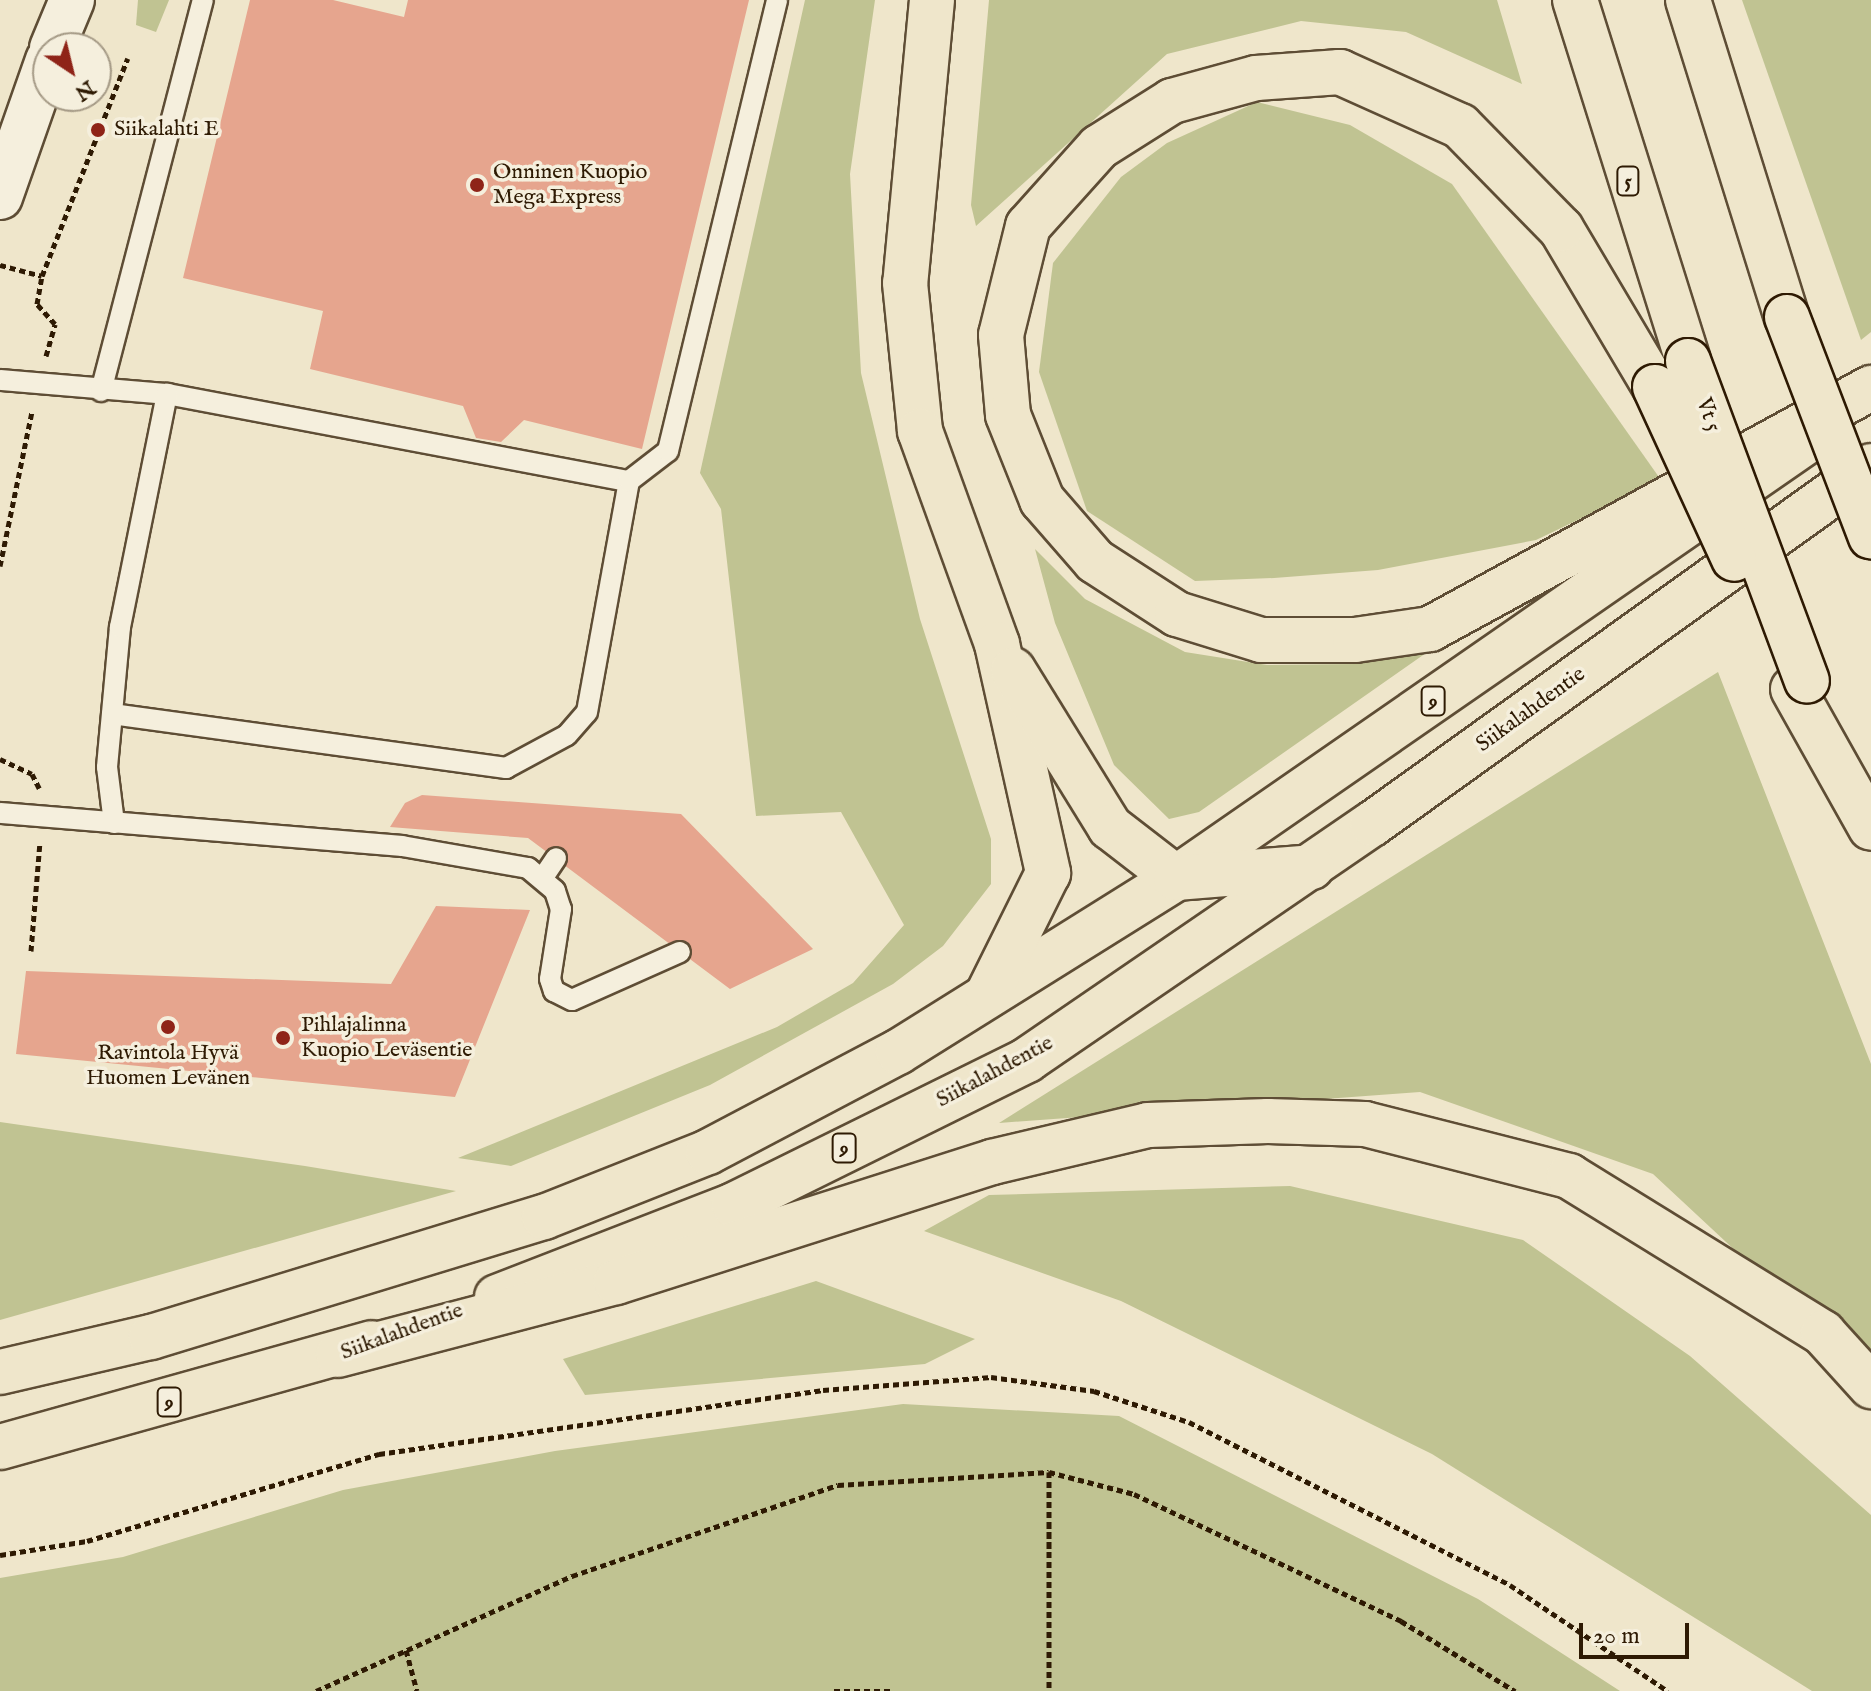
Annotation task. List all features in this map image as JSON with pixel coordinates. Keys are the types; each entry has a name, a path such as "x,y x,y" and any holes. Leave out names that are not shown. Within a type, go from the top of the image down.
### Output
{"main road":[{"path":"59,32 72,0"},
{"path":"932,0 907,297 920,431 997,644 1048,873 987,996"},
{"name":"5","path":"1575,0 1671,374"},
{"path":"1688,0 1871,537"},
{"path":"1700,0 1797,313 1863,471"},
{"path":"1871,388 1430,629 1355,640 1261,640 1177,614 1095,561 1042,500 1008,415 1001,335 1028,226 1099,147 1172,101 1256,78 1340,72 1403,95 1460,126 1561,229 1671,374 1800,685 1871,828"},
{"path":"0,197 32,106"},
{"name":"9","path":"0,1372 151,1337 544,1217 708,1152 898,1052 1176,878 1871,396"},
{"name":"Siikalahdentie","path":"0,1447 338,1355 734,1205 1027,1060 1312,867 1863,471"},
{"path":"997,644 1110,827 1176,878 1312,867"},
{"path":"1800,685 1871,818"},
{"path":"338,1355 616,1282 992,1162 1148,1125 1268,1121 1365,1124 1569,1176 1823,1333 1871,1386"}],"lane":[{"path":"101,391 203,0"},
{"path":"112,714 506,768 534,758 587,712 629,481 668,451 777,0"},
{"path":"0,380 37,388 167,394 629,481"},
{"path":"114,823 107,767 120,627 167,394"},
{"path":"0,813 114,823 407,837 500,859 542,879 561,909 550,979 561,997 587,996 680,952"},
{"path":"542,879 556,858"}],"path":[{"path":"0,566 37,388 55,324 37,304 42,276 128,58"},
{"path":"0,265 42,276"},
{"path":"0,1555 87,1541 379,1454 823,1390 991,1377 1094,1391 1189,1422 1510,1585 1668,1691"},
{"path":"1049,1472 1049,1691"},
{"path":"316,1691 572,1576 838,1485 1049,1472 1134,1494 1401,1621 1515,1691"},
{"path":"406,1650 417,1691"},
{"path":"834,1691 893,1691"}],"green space":[{"path":"138,0 169,0 156,32 136,25"},
{"path":"805,0 875,0 850,174 861,373 920,619 991,839 991,884 943,946 893,984 710,1085 511,1166 458,1158 777,1027 853,983 904,925 841,812 756,816 721,509 700,473"},
{"path":"989,0 1497,0 1522,84 1406,32 1301,21 1167,54 976,226 971,205"},
{"path":"1742,0 1871,0 1871,332 1861,340"},
{"path":"1257,102 1350,125 1452,184 1661,480 1536,540 1378,570 1274,578 1195,581 1087,511 1039,372 1053,263 1121,177 1167,143"},
{"path":"1035,549 1085,599 1185,652 1267,665 1356,664 1436,646 1199,812 1169,819 1114,765 1055,623"},
{"path":"1718,672 1871,1064 1871,1377 1653,1174 1420,1092 999,1123"},
{"path":"0,1122 305,1166 456,1191 0,1320"},
{"path":"1290,1186 1523,1240 1690,1356 1871,1515 1871,1691 1812,1691 1432,1454 1121,1301 924,1231 989,1195"},
{"path":"816,1281 975,1339 925,1364 585,1395 563,1359"},
{"path":"903,1404 1119,1416 1478,1599 1620,1691 0,1691 0,1578 123,1557 343,1490 555,1451"}],"building":[{"path":"250,0 333,0 404,17 408,0 749,0 642,449 524,420 501,442 476,438 463,406 310,369 323,311 183,278"},
{"path":"422,795 681,814 813,949 730,989 528,838 390,827 405,803"},
{"path":"436,906 530,910 455,1097 16,1054 26,971 391,984"}],"place":[{"name":"Siikalahti E","path":"98,130"},
{"name":"Onninen Kuopio Mega Express","path":"477,185"},
{"name":"Ravintola Hyvä Huomen Levänen","path":"168,1027"},
{"name":"Pihlajalinna Kuopio Leväsentie","path":"283,1038"}]}
